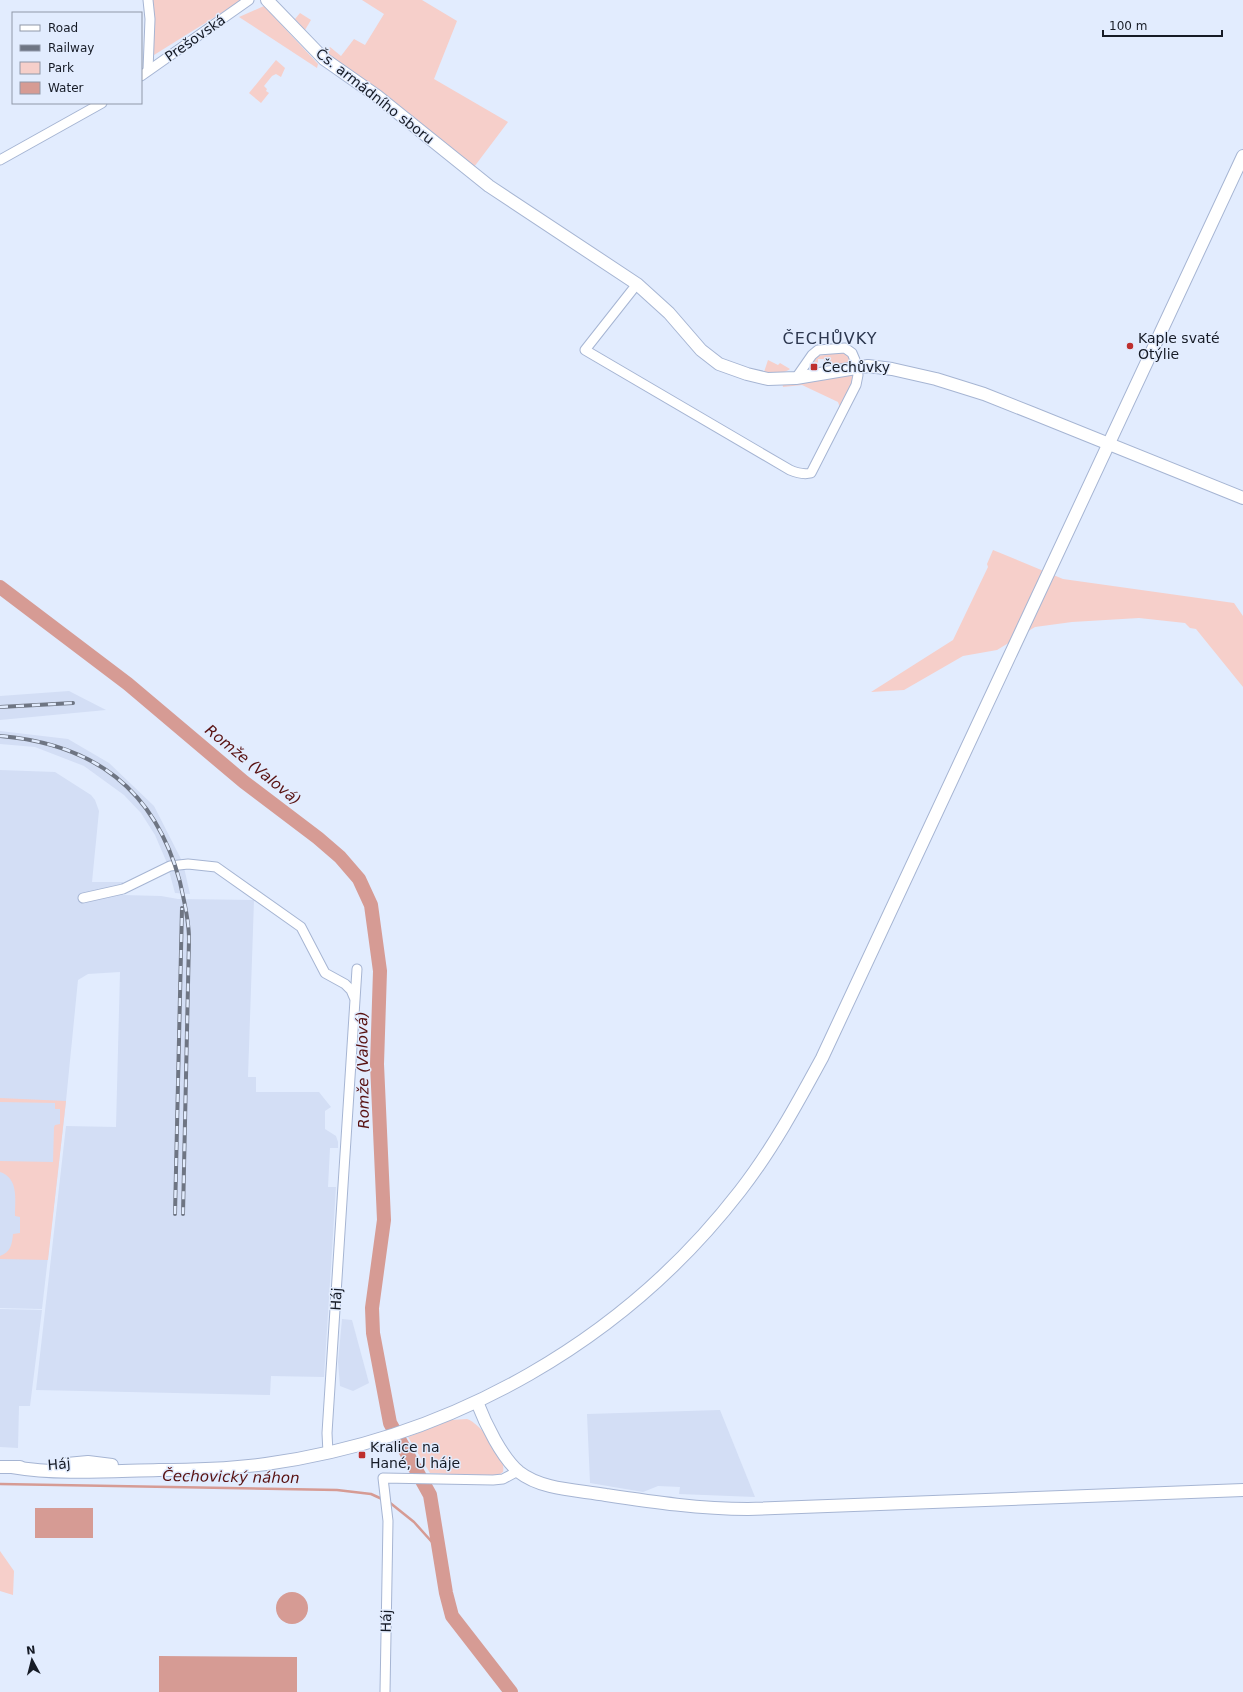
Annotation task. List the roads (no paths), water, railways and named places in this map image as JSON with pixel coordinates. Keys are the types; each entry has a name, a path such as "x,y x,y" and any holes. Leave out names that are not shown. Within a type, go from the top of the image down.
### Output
{"main road":[{"name":"Čs. armádního sboru","path":"272,2 324,59 377,96 495,190 637,284 669,313 701,350 718,364 760,377 796,378 857,368 882,367 936,379 984,394 1243,498"},
{"path":"328,1453 382,1439 477,1402 516,1382 563,1354 604,1326 646,1291 684,1255 722,1213 769,1149 822,1058 1243,156"},
{"path":"477,1402 504,1454 518,1471 536,1482 564,1488 660,1503 724,1509 1243,1490"},
{"name":"Háj","path":"0,1467 94,1471 249,1466 328,1453"}],"street":[{"path":"145,73 150,18 148,0"},
{"name":"Prešovská","path":"145,73 250,0"},
{"path":"0,160 100,104"},
{"path":"637,284 585,350 800,474 811,473 856,385 857,368 854,354 848,349 842,348 820,350 812,355 796,378"},
{"path":"83,898 122,889 170,866 188,864 216,867 300,927 325,973 346,985 354,998"},
{"name":"Háj","path":"328,1453 327,1433 356,969"},
{"name":"Háj","path":"385,1692 388,1521 383,1478 497,1480 518,1471"}],"water":[{"path":"35,1508 93,1508 93,1538 35,1538"},
{"path":"292,1592 303,1597 308,1608 303,1619 292,1624 281,1619 276,1608 281,1597"},
{"path":"159,1656 297,1657 297,1692 159,1692"}],"waterway":[{"name":"Romže (Valová)","path":"0,587 128,684 244,782 318,838 340,857 359,879 371,905 380,971 377,1064 384,1220 372,1308 373,1333 390,1423 430,1495 446,1593 452,1616 511,1692"},
{"name":"Čechovický náhon","path":"0,1484 337,1490 371,1494 382,1499"},
{"name":"Čechovický náhon","path":"389,1502 414,1522 440,1551"}],"railway":[{"path":"0,707 73,703"},
{"path":"0,736 34,741 64,749 92,761 116,777 137,797 155,821 169,849 180,882 189,932 183,1214"},
{"path":"175,1214 182,908"}],"place":[{"name":"Kaple svaté Otýlie","path":"1130,346"},
{"name":"Čechůvky","path":"814,367"},
{"name":"Kralice na Hané, U háje","path":"362,1455"}],"district":[{"name":"ČECHŮVKY","path":"830,338"}]}
